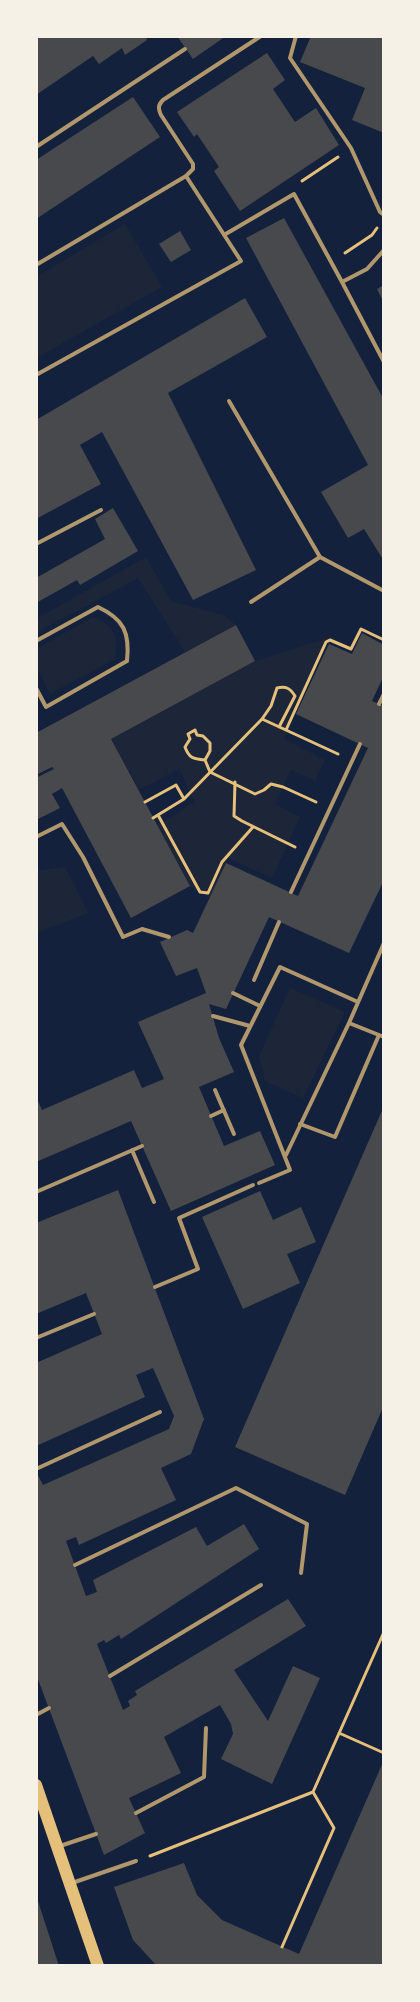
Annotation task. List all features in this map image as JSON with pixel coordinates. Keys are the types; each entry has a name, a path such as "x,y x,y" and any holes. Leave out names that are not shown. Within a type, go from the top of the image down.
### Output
{"main road":[{"path":"36,1785 98,1966"}],"lane":[{"path":"36,265 186,176 193,169 192,164 161,115 158,109 159,104 162,100 260,36"},
{"path":"296,36 290,58 351,148 380,212 384,214"},
{"path":"36,147 185,49"},
{"path":"36,375 242,261 186,176"},
{"path":"224,235 294,194 384,362"},
{"path":"342,282 367,269 384,250"},
{"path":"229,401 320,557 384,591"},
{"path":"36,544 100,510"},
{"path":"251,602 320,557"},
{"path":"36,641 98,607 111,613 123,626 129,644 128,662 46,707 36,688"},
{"path":"379,704 384,694"},
{"path":"291,892 360,744"},
{"path":"36,837 62,824 83,857 122,937 142,929 169,938"},
{"path":"254,980 279,922"},
{"path":"286,1155 350,1023 384,943"},
{"path":"259,1183 290,1170 286,1155 241,1045 280,967 358,1002"},
{"path":"233,993 260,1006"},
{"path":"213,1016 250,1026"},
{"path":"350,1023 384,1037"},
{"path":"300,1124 335,1137 379,1035"},
{"path":"215,1090 234,1134"},
{"path":"211,1116 224,1110"},
{"path":"36,1192 142,1146"},
{"path":"132,1150 154,1202"},
{"path":"154,1288 198,1269 179,1218 253,1186"},
{"path":"36,1338 94,1314"},
{"path":"36,1469 160,1412"},
{"path":"75,1565 236,1488 307,1524 302,1573"},
{"path":"110,1676 261,1585"},
{"path":"36,1715 49,1708"},
{"path":"136,1813 204,1777 206,1728"},
{"path":"58,1847 96,1834"},
{"path":"70,1884 136,1861"}],"path":[{"path":"294,194 300,182 351,148"},
{"path":"286,730 326,642 330,640 351,649 361,629 384,640"},
{"path":"153,818 184,799 262,719 271,706 277,688 283,686 291,689 295,696 279,727"},
{"path":"262,719 352,761"},
{"path":"195,730 197,735 204,736 210,743 210,751 204,760 193,759 188,755 185,747 190,739 188,734 195,730"},
{"path":"204,760 210,772 235,782 255,794 271,784 283,787 330,808"},
{"path":"235,782 234,816 309,854"},
{"path":"145,802 176,785 184,799"},
{"path":"158,815 200,892 208,892 222,862 253,827"},
{"path":"136,1861 313,1792 384,1632"},
{"path":"339,1733 384,1753"},
{"path":"282,1946 334,1828 313,1792"}],"shaded area":[{"path":"125,224 162,287 36,358 36,277"},
{"path":"146,557 171,601 223,615 236,625 185,652 138,578 36,633 36,619"},
{"path":"93,617 106,624 114,633 116,638 115,659 50,694 36,666 36,649"},
{"path":"331,637 284,739 325,760 315,781 291,770 275,804 300,817 272,878 228,858 210,898 190,886 157,825 195,802 179,769 139,790 111,739 255,661"},
{"path":"65,867 88,913 36,933 36,871"},
{"path":"290,988 345,1012 303,1098 265,1081 259,1056"}],"building":[{"path":"36,36 145,36 147,40 125,55 122,48 99,64 93,56 36,95"},
{"path":"177,36 226,36 193,59"},
{"path":"311,36 384,36 384,133 352,120 365,88 300,62"},
{"path":"267,53 285,80 273,89 295,122 316,108 339,145 240,211 214,171 219,167 197,134 194,137 177,112"},
{"path":"133,97 160,137 36,219 36,160"},
{"path":"284,218 384,400 384,561 364,529 348,538 321,492 368,465 246,238"},
{"path":"180,231 191,250 171,262 159,244"},
{"path":"384,285 384,303 377,289"},
{"path":"245,298 267,337 168,393 256,570 193,600 102,432 80,445 101,484 36,519 36,420"},
{"path":"113,508 138,551 80,585 77,580 36,603 36,578 105,539 95,519"},
{"path":"236,625 255,661 111,739 190,886 131,918 62,788 52,794 60,808 36,820 36,778 54,769 52,767 36,775 36,733"},
{"path":"362,633 384,645 384,675 372,701 384,706 384,880 349,953 269,917 226,1009 209,1004 219,1038 234,1072 199,1087 224,1146 260,1131 275,1165 171,1211 131,1121 36,1162 36,1097 42,1110 134,1070 142,1088 164,1079 138,1022 206,993 197,968 176,976 160,942 187,930 193,933 226,863 298,896 368,748 296,714 329,644 352,654"},
{"path":"384,1106 384,1405 345,1495 235,1447"},
{"path":"118,1190 204,1419 191,1454 161,1468 176,1500 79,1545 76,1537 66,1541 86,1596 97,1592 93,1580 196,1527 207,1546 244,1524 259,1549 121,1639 119,1635 106,1643 104,1640 97,1644 123,1710 130,1706 128,1701 137,1695 135,1691 288,1599 306,1626 234,1670 268,1721 293,1666 320,1678 272,1784 221,1759 233,1734 231,1724 220,1705 164,1737 181,1773 129,1798 145,1833 104,1855 36,1674 36,1471 43,1485 169,1429 174,1416 153,1368 136,1375 145,1397 36,1446 36,1363 102,1334 86,1293 36,1314 36,1223"},
{"path":"260,1191 273,1220 301,1207 316,1242 287,1254 300,1283 243,1309 202,1217"},
{"path":"384,1760 384,1966 157,1966 133,1940 114,1887 184,1863 197,1895 222,1920 299,1954"},
{"path":"37,1898 59,1966 36,1966"}]}
